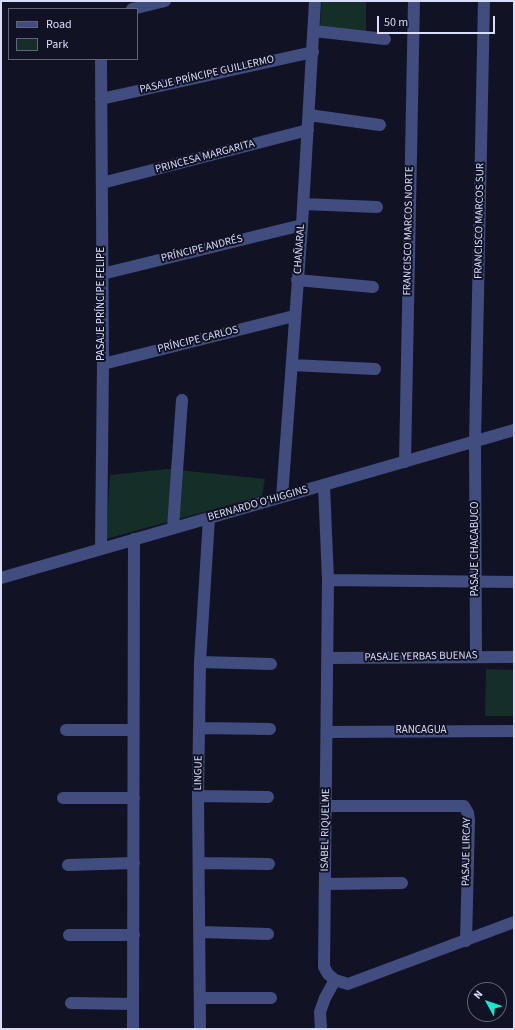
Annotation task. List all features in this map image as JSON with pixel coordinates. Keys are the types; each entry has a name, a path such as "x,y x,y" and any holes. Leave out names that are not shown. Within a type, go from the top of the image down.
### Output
{"street":[{"path":"136,8 165,1"},
{"name":"CHAÑARAL","path":"282,498 292,365 294,316 302,224 302,204 313,52 314,1"},
{"name":"FRANCISCO MARCOS NORTE","path":"405,462 414,1"},
{"name":"FRANCISCO MARCOS SUR","path":"475,442 484,1"},
{"path":"314,31 385,39"},
{"name":"PASAJE PRÍNCIPE GUILLERMO","path":"101,99 313,52"},
{"name":"PASAJE PRÍNCIPE FELIPE","path":"100,60 103,364 101,548"},
{"path":"308,115 380,125"},
{"name":"PRINCESA MARGARITA","path":"102,183 308,130"},
{"path":"302,204 377,207"},
{"name":"PRÍNCIPE ANDRÉS","path":"102,274 302,224"},
{"path":"297,280 373,287"},
{"name":"PRÍNCIPE CARLOS","path":"103,364 294,316"},
{"path":"292,365 375,369"},
{"path":"173,528 182,400"},
{"name":"BERNARDO O'HIGGINS","path":"1,578 514,430"},
{"name":"PASAJE CHACABUCO","path":"475,442 476,656"},
{"name":"ISABEL RIQUELME","path":"324,486 328,580 324,967 328,974 335,980"},
{"name":"LINGUE","path":"200,1029 198,796 200,662 209,518"},
{"path":"133,1029 134,798 132,730 134,539"},
{"path":"328,580 514,582"},
{"name":"PASAJE YERBAS BUENAS","path":"328,658 476,656 514,657"},
{"path":"200,662 271,664"},
{"path":"200,728 270,730"},
{"path":"66,730 132,730"},
{"name":"RANCAGUA","path":"327,732 514,731"},
{"path":"198,796 268,797"},
{"path":"63,798 134,798"},
{"name":"PASAJE LIRCAY","path":"326,806 464,806 468,813 469,820 466,941"},
{"path":"68,865 134,863"},
{"path":"199,863 269,864"},
{"path":"325,884 402,883"},
{"path":"321,1029 320,1012 325,998 335,980 348,984 514,922"},
{"path":"200,932 268,934"},
{"path":"69,935 134,935"},
{"path":"200,998 271,998"},
{"path":"71,1004 133,1004"}],"green space":[{"path":"322,1 366,1 366,32 320,26"},
{"path":"168,469 265,479 262,496 106,539 110,475"},
{"path":"486,669 514,670 514,716 485,716"}]}
